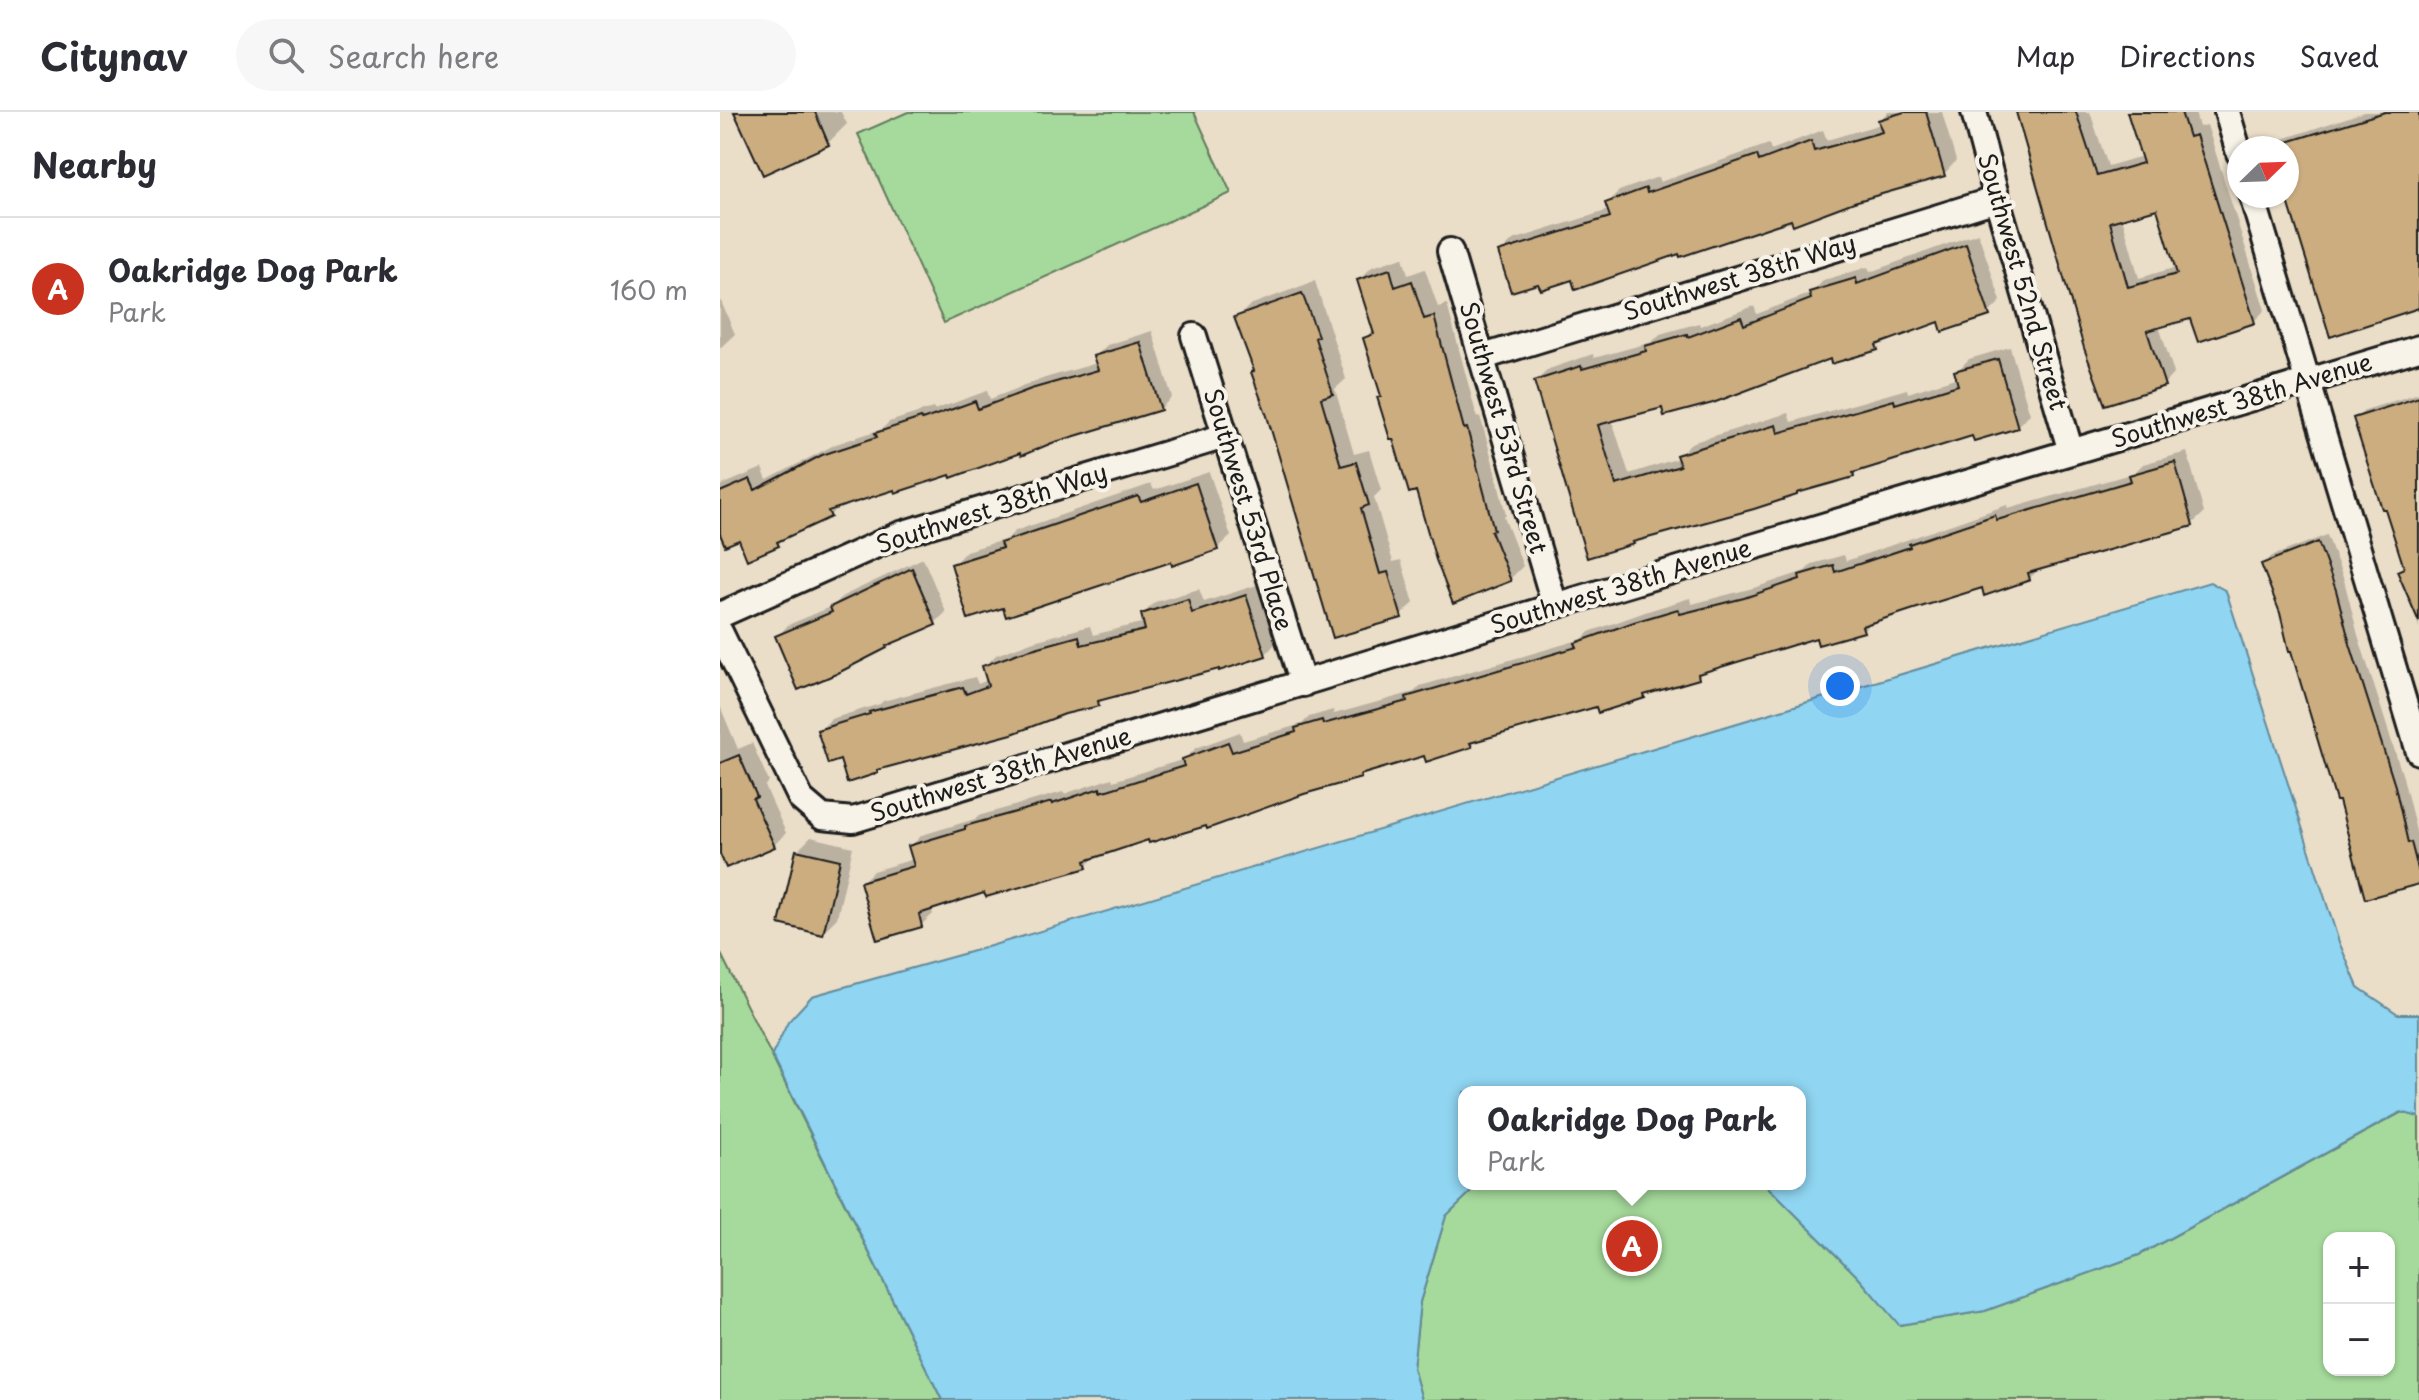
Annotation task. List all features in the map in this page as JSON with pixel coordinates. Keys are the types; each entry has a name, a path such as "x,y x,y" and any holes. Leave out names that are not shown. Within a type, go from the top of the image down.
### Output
{"street":[{"name":"Southwest 52nd Street","path":"1974,112 2071,452"},
{"path":"2235,114 2237,136"},
{"name":"Southwest 38th Way","path":"1483,357 1997,199"},
{"path":"2256,208 2419,752"},
{"name":"Southwest 53rd Street","path":"1450,251 1555,606"},
{"name":"Southwest 53rd Place","path":"1194,336 1303,684"},
{"name":"Southwest 38th Avenue","path":"720,632 801,799 822,817 853,820 2419,348"},
{"name":"Southwest 38th Way","path":"720,615 901,534 1225,436"}],"green space":[{"path":"908,112 1194,112 1231,193 944,323 858,134"},
{"path":"720,952 942,1400 720,1400"},
{"path":"2402,1112 2419,1117 2419,1400 1422,1400 1413,1368 1420,1302 1446,1216 1473,1190 1771,1190 1858,1277 1900,1325 1985,1311 2139,1255"}],"water":[{"path":"2210,582 2226,591 2339,942 2358,987 2398,1014 2419,1014 2419,1117 2401,1112 2139,1255 1985,1311 1899,1325 1858,1277 1771,1190 1806,1190 1806,1086 1458,1086 1458,1190 1473,1190 1446,1216 1420,1302 1413,1368 1422,1400 942,1400 772,1055 788,1022 812,996 977,950"}],"building":[{"path":"734,112 815,112 829,145 763,175"},
{"path":"1904,112 1926,112 1945,176 1854,202 1793,225 1791,220 1680,257 1679,254 1575,290 1572,280 1541,290 1538,284 1511,292 1498,252 1610,217 1605,203 1646,188 1647,193 1757,155 1759,161 1811,141 1814,151 1882,132 1878,120"},
{"path":"2016,112 2076,112 2097,176 2143,163 2127,112 2181,112 2189,137 2196,135 2255,323 2198,342 2190,319 2147,331 2165,386 2105,405 2084,348","holes":["2157,209 2177,274 2128,287 2110,222"]},
{"path":"2385,112 2419,112 2419,308 2330,337 2290,208 2299,208 2299,138"},
{"path":"1966,244 1990,316 1942,332 1939,322 1876,345 1878,350 1831,364 1830,359 1713,403 1664,416 1662,408 1598,425 1616,485 1680,466 1676,455 1776,425 1778,433 1958,385 1954,371 1998,359 2018,428 1974,441 1972,436 1853,473 1854,477 1754,509 1633,542 1587,558 1534,381 1646,351 1645,346 1687,334 1688,337 1741,317 1744,325 1811,299 1809,292 1856,278 1857,284"},
{"path":"1390,269 1395,287 1412,281 1424,319 1434,316 1479,473 1494,530 1491,531 1511,581 1453,604 1436,560 1416,491 1409,493 1393,439 1390,439 1377,397 1381,396 1363,338 1374,334 1357,280"},
{"path":"1302,293 1318,336 1315,338 1333,394 1321,398 1341,466 1356,462 1369,505 1361,508 1380,574 1388,572 1402,618 1333,638 1251,372 1254,371 1234,317"},
{"path":"1140,342 1161,410 1052,443 1021,456 1020,453 951,478 950,475 895,493 894,490 828,511 831,517 747,560 739,540 725,546 720,534 720,492 750,479 755,490 822,455 877,437 875,433 975,401 978,409 1031,389 1098,370 1093,356"},
{"path":"2419,397 2419,622 2397,571 2404,568 2353,418"},
{"path":"2175,462 2193,526 2028,573 2030,580 1984,596 1982,588 1914,609 1862,626 1864,632 1818,645 1816,638 1698,674 1699,679 1598,713 1596,707 1470,743 1472,747 1426,762 1424,756 1360,775 1361,778 1304,794 1207,829 1206,826 1149,843 1148,840 1085,861 1087,868 986,897 984,893 919,914 922,927 877,940 860,882 914,866 908,846 965,829 965,826 1100,788 1101,792 1184,766 1182,759 1228,742 1232,752 1296,732 1295,728 1322,720 1323,724 1407,701 1406,697 1577,647 1575,643 1634,622 1678,609 1680,614 1744,598 1800,579 1799,575 1833,565 1835,572 1995,515 1997,520 2131,481 2129,475"},
{"path":"1196,483 1218,550 1172,566 1171,562 1006,617 1003,608 968,619 951,564 1002,548 1000,543 1138,496 1141,502"},
{"path":"2318,542 2336,590 2419,873 2419,884 2365,899 2339,801 2336,801 2280,613 2261,564"},
{"path":"912,568 936,625 798,690 775,636 832,612 830,607"},
{"path":"1246,595 1266,656 1098,701 1099,706 1065,714 1012,734 877,770 878,773 847,783 840,760 828,764 817,730 869,712 963,687 966,694 988,686 982,666 1079,636 1081,645 1145,630 1141,614 1188,599 1192,613"},
{"path":"739,755 757,797 753,799 775,847 726,868 720,854 720,763"},
{"path":"796,850 840,860 823,935 779,924"}],"place":[{"name":"Oakridge Dog Park","path":"1632,1246"}]}
